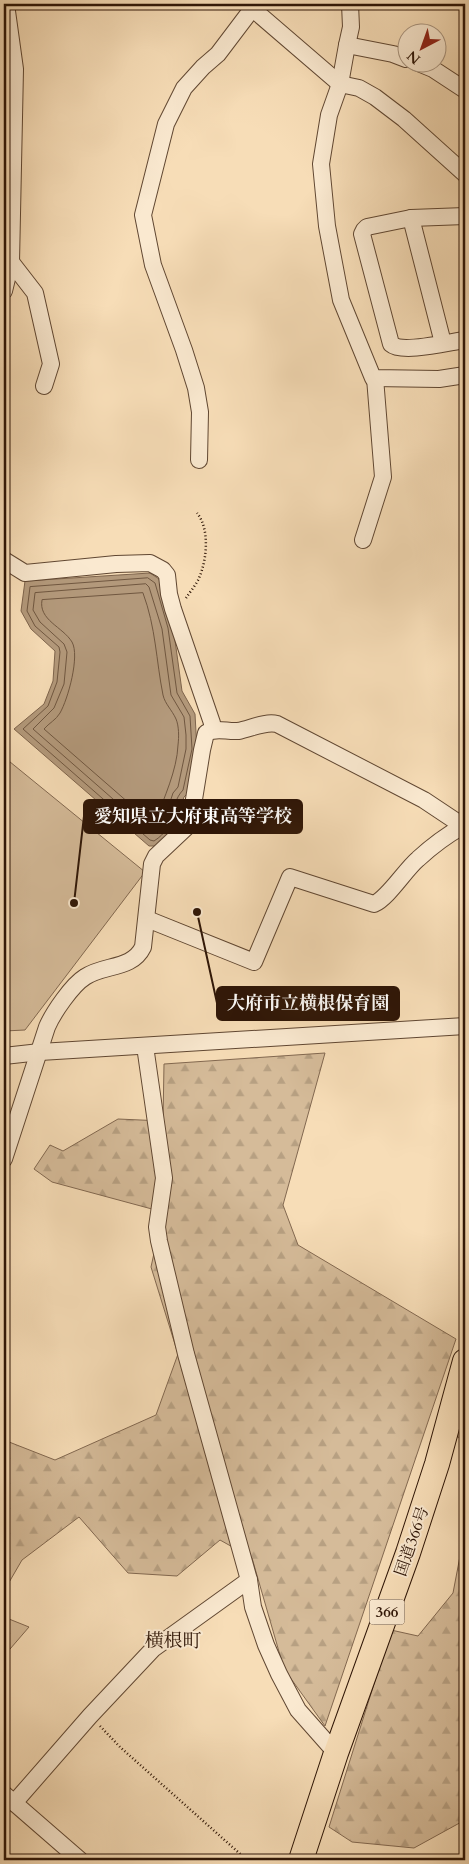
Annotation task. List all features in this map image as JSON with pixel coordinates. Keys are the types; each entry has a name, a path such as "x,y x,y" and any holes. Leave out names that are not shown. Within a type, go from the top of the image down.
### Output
{"highway":[{"name":"国道366号","path":"301,1860 336,1753 408,1553 437,1464 465,1361"}],"street":[{"path":"4,291 11,262 8,191 10,68 6,4"},
{"path":"350,4 351,27 340,84 329,115 320,164 327,226 341,300 373,378 375,378 383,476 363,540"},
{"path":"199,460 200,412 196,388 153,265 143,215 166,124 184,88 218,54 250,6 340,84 359,88 375,97 404,119 465,174"},
{"path":"347,45 396,55"},
{"path":"438,72 465,90"},
{"path":"465,216 411,218 367,227 362,234 391,344 399,349 465,340"},
{"path":"411,218 442,343"},
{"path":"11,262 35,293 51,364 44,386"},
{"path":"375,378 439,379 465,375"},
{"path":"4,560 25,573 116,564 150,563 163,570 167,575 173,609 212,723 212,730"},
{"path":"4,1158 47,1027 54,1013 83,978 136,959 140,954 143,947 147,919 152,864 156,856 190,824 206,733 212,730 236,731 271,723 277,724 424,800 464,825 418,858 380,902 374,904 290,878 254,962 147,919"},
{"path":"4,1056 40,1052 465,1026"},
{"path":"145,1046 164,1178 157,1227 159,1241 186,1354 249,1580 253,1607 266,1645 298,1710 336,1753"},
{"path":"80,1860 9,1798 153,1649 249,1580"}],"path":[{"path":"184,601 199,579 207,537 205,525 197,513"},
{"path":"90,1716 120,1746 247,1860"}],"green space":[{"path":"4,757 145,872 25,1030 4,1031"},
{"path":"325,1053 283,1205 298,1245 456,1339 325,1726 284,1669 252,1558 220,1540 177,1576 128,1573 79,1517 22,1560 4,1591 4,1440 55,1460 156,1415 178,1354 151,1267 163,1212 52,1182 34,1169 50,1145 63,1151 118,1119 163,1121 164,1064"},
{"path":"465,1398 465,1440 453,1435"},
{"path":"465,1530 465,1820 414,1848 352,1842 329,1827 391,1630 418,1636 453,1593"},
{"path":"4,1617 29,1627 4,1656"}],"water":[{"path":"150,573 159,579 173,626 182,691 195,714 197,750 188,793 184,797 171,833 157,846 149,846 14,729 44,704 53,681 55,651 31,629 21,611 25,581"}],"place":[{"name":"愛知県立大府東高等学校","path":"74,903"},
{"name":"大府市立横根保育園","path":"197,912"}],"district":[{"name":"横根町","path":"173,1640"}]}
